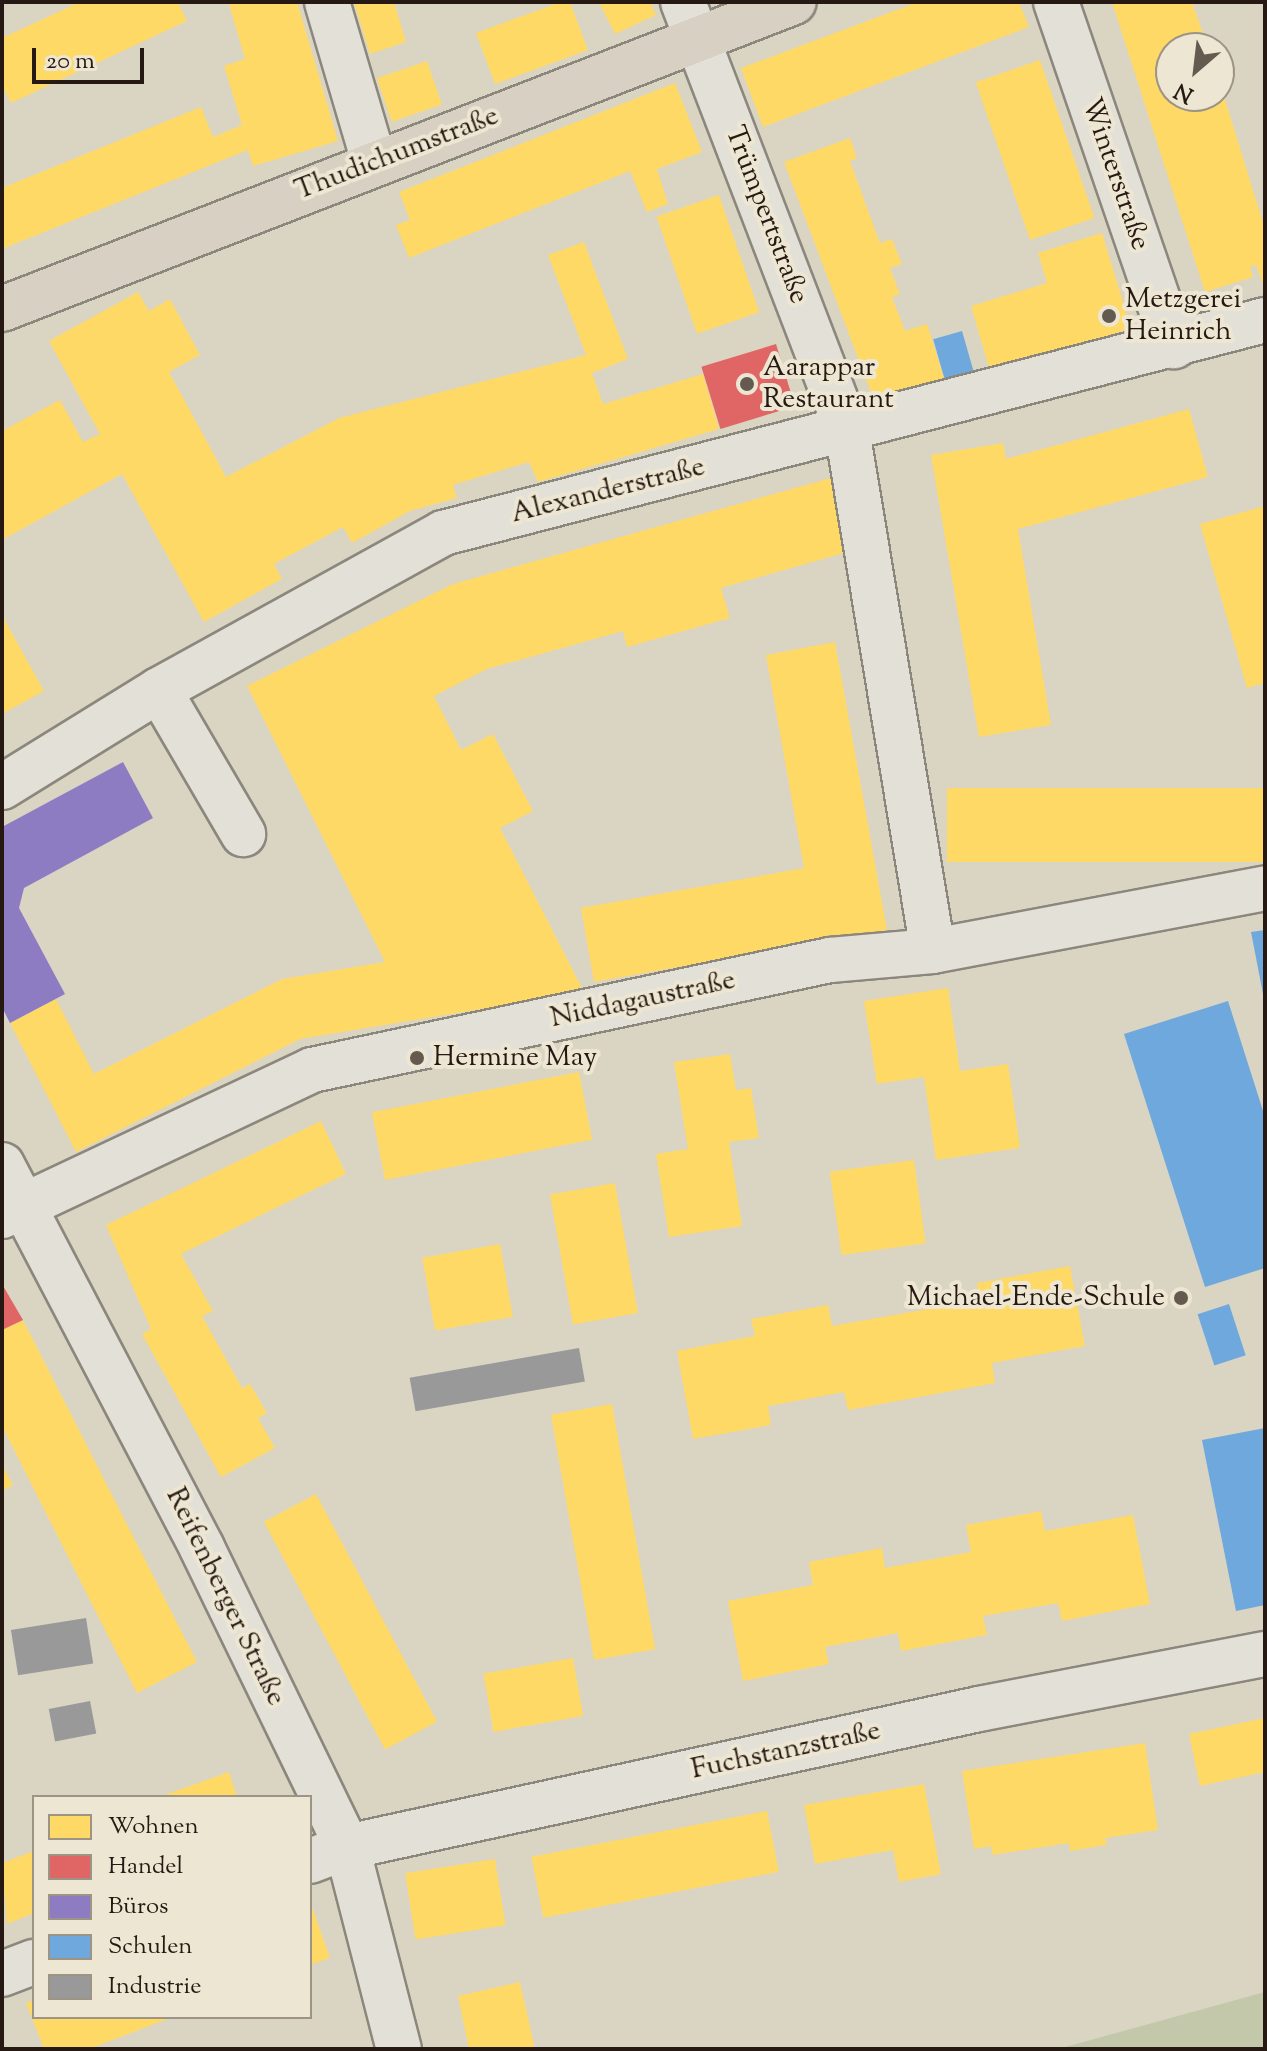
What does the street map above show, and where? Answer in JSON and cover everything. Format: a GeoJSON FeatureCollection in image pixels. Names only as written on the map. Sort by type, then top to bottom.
{"type":"FeatureCollection","features":[{"type":"Feature","properties":{"kind":"main road","name":"Thudichumstraße"},"geometry":{"type":"LineString","coordinates":[[2,309],[374,162],[691,21],[794,2]]}},
{"type":"Feature","properties":{"kind":"street"},"geometry":{"type":"LineString","coordinates":[[327,2],[374,162]]}},
{"type":"Feature","properties":{"kind":"street","name":"Winterstraße"},"geometry":{"type":"LineString","coordinates":[[1056,2],[1174,346]]}},
{"type":"Feature","properties":{"kind":"street","name":"Trümpertstraße"},"geometry":{"type":"LineString","coordinates":[[691,21],[847,430],[933,951]]}},
{"type":"Feature","properties":{"kind":"street","name":"Alexanderstraße"},"geometry":{"type":"LineString","coordinates":[[2,787],[159,690],[443,533],[1265,320]]}},
{"type":"Feature","properties":{"kind":"street"},"geometry":{"type":"LineString","coordinates":[[159,690],[243,834]]}},
{"type":"Feature","properties":{"kind":"street","name":"Niddagaustraße"},"geometry":{"type":"LineString","coordinates":[[14,1210],[312,1070],[830,960],[933,951],[1265,888]]}},
{"type":"Feature","properties":{"kind":"street","name":"Reifenberger Straße"},"geometry":{"type":"LineString","coordinates":[[2,1165],[14,1210],[202,1548],[305,1795]]}},
{"type":"Feature","properties":{"kind":"street","name":"Fuchstanzstraße"},"geometry":{"type":"LineString","coordinates":[[329,1854],[979,1709],[1265,1654]]}},
{"type":"Feature","properties":{"kind":"street","name":"Reifenberger Straße"},"geometry":{"type":"LineString","coordinates":[[312,1813],[399,2049]]}},
{"type":"Feature","properties":{"kind":"street"},"geometry":{"type":"LineString","coordinates":[[2,1974],[32,1963]]}},
{"type":"Feature","properties":{"kind":"green space"},"geometry":{"type":"Polygon","coordinates":[[[1265,1992],[1265,2049],[1058,2049],[1265,1992]]]}},
{"type":"Feature","properties":{"kind":"building: Wohnen"},"geometry":{"type":"Polygon","coordinates":[[[80,2],[178,2],[187,21],[11,103],[2,85],[2,38],[80,2]]]}},
{"type":"Feature","properties":{"kind":"building: Wohnen"},"geometry":{"type":"Polygon","coordinates":[[[297,2],[338,141],[253,166],[248,150],[2,249],[2,188],[201,107],[213,137],[242,125],[224,66],[245,59],[229,4],[297,2]]]}},
{"type":"Feature","properties":{"kind":"building: Wohnen"},"geometry":{"type":"Polygon","coordinates":[[[354,2],[394,2],[406,42],[370,54],[354,2]]]}},
{"type":"Feature","properties":{"kind":"building: Wohnen"},"geometry":{"type":"Polygon","coordinates":[[[561,2],[570,2],[588,50],[495,84],[476,33],[561,2]]]}},
{"type":"Feature","properties":{"kind":"building: Wohnen"},"geometry":{"type":"Polygon","coordinates":[[[599,2],[650,2],[656,15],[615,34],[599,2]]]}},
{"type":"Feature","properties":{"kind":"building: Wohnen"},"geometry":{"type":"Polygon","coordinates":[[[918,2],[1019,2],[1029,27],[763,127],[741,68],[918,2]]]}},
{"type":"Feature","properties":{"kind":"building: Wohnen"},"geometry":{"type":"Polygon","coordinates":[[[1112,2],[1192,2],[1202,32],[1155,32],[1155,112],[1229,112],[1265,229],[1265,290],[1256,265],[1250,267],[1253,277],[1205,292],[1112,2]]]}},
{"type":"Feature","properties":{"kind":"building: Wohnen"},"geometry":{"type":"Polygon","coordinates":[[[1040,60],[1094,218],[1030,240],[976,82],[1040,60]]]}},
{"type":"Feature","properties":{"kind":"building: Wohnen"},"geometry":{"type":"Polygon","coordinates":[[[427,61],[442,104],[392,122],[377,78],[427,61]]]}},
{"type":"Feature","properties":{"kind":"building: Wohnen"},"geometry":{"type":"Polygon","coordinates":[[[675,83],[702,152],[657,169],[668,204],[647,212],[630,171],[409,258],[396,225],[410,220],[399,192],[675,83]]]}},
{"type":"Feature","properties":{"kind":"building: Wohnen"},"geometry":{"type":"Polygon","coordinates":[[[850,138],[857,158],[850,161],[880,243],[892,239],[902,264],[890,268],[900,294],[892,297],[905,331],[927,324],[945,381],[875,403],[784,162],[850,138]]]}},
{"type":"Feature","properties":{"kind":"building: Wohnen"},"geometry":{"type":"Polygon","coordinates":[[[719,195],[759,312],[697,334],[657,216],[719,195]]]}},
{"type":"Feature","properties":{"kind":"building: Wohnen"},"geometry":{"type":"Polygon","coordinates":[[[1102,233],[1128,318],[1123,331],[990,371],[971,306],[1047,283],[1038,253],[1102,233]]]}},
{"type":"Feature","properties":{"kind":"building: Wohnen"},"geometry":{"type":"Polygon","coordinates":[[[584,242],[628,359],[592,373],[603,404],[703,374],[719,429],[538,482],[529,462],[453,485],[457,498],[410,511],[352,543],[343,527],[274,564],[282,579],[204,622],[122,474],[2,540],[2,431],[60,400],[83,442],[100,434],[49,341],[138,292],[149,311],[170,299],[200,355],[169,372],[226,477],[339,418],[586,355],[548,255],[584,242]]]}},
{"type":"Feature","properties":{"kind":"building: Wohnen"},"geometry":{"type":"Polygon","coordinates":[[[1189,409],[1208,477],[1018,529],[1051,725],[979,737],[931,455],[1003,443],[1006,459],[1189,409]]]}},
{"type":"Feature","properties":{"kind":"building: Wohnen"},"geometry":{"type":"Polygon","coordinates":[[[831,478],[851,551],[721,588],[730,618],[627,647],[623,631],[487,669],[434,696],[461,750],[493,734],[533,811],[500,828],[584,992],[300,1039],[76,1152],[10,1023],[56,999],[94,1074],[282,979],[385,962],[247,686],[453,584],[831,478]]]}},
{"type":"Feature","properties":{"kind":"building: Wohnen"},"geometry":{"type":"Polygon","coordinates":[[[1265,506],[1265,683],[1247,688],[1200,524],[1265,506]]]}},
{"type":"Feature","properties":{"kind":"building: Wohnen"},"geometry":{"type":"Polygon","coordinates":[[[2,615],[44,691],[2,714],[2,615]]]}},
{"type":"Feature","properties":{"kind":"building: Wohnen"},"geometry":{"type":"Polygon","coordinates":[[[835,642],[887,930],[594,982],[581,908],[804,868],[766,655],[835,642]]]}},
{"type":"Feature","properties":{"kind":"building: Wohnen"},"geometry":{"type":"Polygon","coordinates":[[[947,788],[1265,788],[1265,862],[947,862],[947,788]]]}},
{"type":"Feature","properties":{"kind":"building: Wohnen"},"geometry":{"type":"Polygon","coordinates":[[[948,988],[960,1071],[1008,1064],[1020,1148],[936,1160],[924,1077],[877,1084],[864,1001],[948,988]]]}},
{"type":"Feature","properties":{"kind":"building: Wohnen"},"geometry":{"type":"Polygon","coordinates":[[[730,1054],[736,1090],[751,1088],[759,1138],[729,1142],[742,1226],[669,1237],[656,1154],[688,1149],[674,1062],[730,1054]]]}},
{"type":"Feature","properties":{"kind":"building: Wohnen"},"geometry":{"type":"Polygon","coordinates":[[[579,1072],[592,1140],[385,1180],[372,1112],[579,1072]]]}},
{"type":"Feature","properties":{"kind":"building: Wohnen"},"geometry":{"type":"Polygon","coordinates":[[[321,1121],[346,1174],[181,1254],[213,1311],[202,1316],[242,1388],[250,1384],[267,1413],[258,1418],[275,1448],[221,1477],[142,1334],[151,1329],[106,1225],[321,1121]]]}},
{"type":"Feature","properties":{"kind":"building: Wohnen"},"geometry":{"type":"Polygon","coordinates":[[[914,1160],[926,1243],[842,1255],[830,1172],[914,1160]]]}},
{"type":"Feature","properties":{"kind":"building: Wohnen"},"geometry":{"type":"Polygon","coordinates":[[[615,1183],[638,1313],[573,1324],[550,1194],[615,1183]]]}},
{"type":"Feature","properties":{"kind":"building: Wohnen"},"geometry":{"type":"Polygon","coordinates":[[[500,1244],[513,1317],[435,1331],[422,1258],[500,1244]]]}},
{"type":"Feature","properties":{"kind":"building: Wohnen"},"geometry":{"type":"Polygon","coordinates":[[[1070,1266],[1085,1346],[992,1363],[995,1383],[848,1410],[844,1392],[768,1406],[771,1425],[693,1439],[677,1351],[755,1336],[751,1319],[828,1305],[832,1326],[979,1300],[977,1283],[1070,1266]]]}},
{"type":"Feature","properties":{"kind":"building: Wohnen"},"geometry":{"type":"Polygon","coordinates":[[[23,1320],[197,1662],[137,1693],[2,1426],[2,1330],[23,1320]]]}},
{"type":"Feature","properties":{"kind":"building: Wohnen"},"geometry":{"type":"Polygon","coordinates":[[[612,1404],[655,1649],[594,1660],[551,1415],[612,1404]]]}},
{"type":"Feature","properties":{"kind":"building: Wohnen"},"geometry":{"type":"Polygon","coordinates":[[[2,1465],[13,1485],[2,1491],[2,1465]]]}},
{"type":"Feature","properties":{"kind":"building: Wohnen"},"geometry":{"type":"Polygon","coordinates":[[[316,1494],[437,1722],[385,1749],[264,1522],[316,1494]]]}},
{"type":"Feature","properties":{"kind":"building: Wohnen"},"geometry":{"type":"Polygon","coordinates":[[[1041,1511],[1045,1531],[1133,1515],[1150,1604],[1062,1621],[1058,1603],[983,1616],[987,1635],[901,1651],[898,1633],[825,1647],[829,1664],[743,1681],[728,1601],[813,1585],[809,1562],[882,1548],[885,1568],[971,1552],[966,1525],[1041,1511]]]}},
{"type":"Feature","properties":{"kind":"building: Wohnen"},"geometry":{"type":"Polygon","coordinates":[[[573,1658],[583,1716],[494,1732],[483,1674],[573,1658]]]}},
{"type":"Feature","properties":{"kind":"building: Wohnen"},"geometry":{"type":"Polygon","coordinates":[[[1265,1718],[1265,1772],[1200,1786],[1189,1734],[1265,1718]]]}},
{"type":"Feature","properties":{"kind":"building: Wohnen"},"geometry":{"type":"Polygon","coordinates":[[[1145,1743],[1158,1830],[1105,1838],[1107,1845],[1070,1851],[1069,1843],[992,1855],[991,1846],[974,1849],[962,1771],[1145,1743]]]}},
{"type":"Feature","properties":{"kind":"building: Wohnen"},"geometry":{"type":"Polygon","coordinates":[[[229,1772],[236,1795],[165,1795],[229,1772]]]}},
{"type":"Feature","properties":{"kind":"building: Wohnen"},"geometry":{"type":"Polygon","coordinates":[[[924,1784],[941,1874],[899,1882],[893,1850],[815,1864],[804,1805],[924,1784]]]}},
{"type":"Feature","properties":{"kind":"building: Wohnen"},"geometry":{"type":"Polygon","coordinates":[[[767,1811],[779,1872],[543,1918],[531,1857],[767,1811]]]}},
{"type":"Feature","properties":{"kind":"building: Wohnen"},"geometry":{"type":"Polygon","coordinates":[[[32,1852],[32,1914],[7,1924],[2,1863],[32,1852]]]}},
{"type":"Feature","properties":{"kind":"building: Wohnen"},"geometry":{"type":"Polygon","coordinates":[[[495,1859],[505,1925],[416,1939],[405,1873],[495,1859]]]}},
{"type":"Feature","properties":{"kind":"building: Wohnen"},"geometry":{"type":"Polygon","coordinates":[[[312,1907],[330,1958],[312,1964],[312,1907]]]}},
{"type":"Feature","properties":{"kind":"building: Wohnen"},"geometry":{"type":"Polygon","coordinates":[[[520,1982],[535,2049],[469,2049],[458,1996],[520,1982]]]}},
{"type":"Feature","properties":{"kind":"building: Wohnen"},"geometry":{"type":"Polygon","coordinates":[[[32,2001],[32,2018],[26,2003],[32,2001]]]}},
{"type":"Feature","properties":{"kind":"building: Wohnen"},"geometry":{"type":"Polygon","coordinates":[[[32,2019],[168,2019],[89,2049],[44,2049],[32,2019]]]}},
{"type":"Feature","properties":{"kind":"building: Handel"},"geometry":{"type":"Polygon","coordinates":[[[776,344],[795,406],[720,429],[701,367],[776,344]]]}},
{"type":"Feature","properties":{"kind":"building: Handel"},"geometry":{"type":"Polygon","coordinates":[[[2,1284],[23,1320],[2,1330],[2,1284]]]}},
{"type":"Feature","properties":{"kind":"building: Büros"},"geometry":{"type":"Polygon","coordinates":[[[123,762],[153,818],[24,888],[19,908],[65,994],[10,1023],[2,1007],[2,827],[123,762]]]}},
{"type":"Feature","properties":{"kind":"building: Schulen"},"geometry":{"type":"Polygon","coordinates":[[[962,331],[974,373],[945,382],[933,339],[962,331]]]}},
{"type":"Feature","properties":{"kind":"building: Schulen"},"geometry":{"type":"Polygon","coordinates":[[[1265,930],[1265,999],[1264,999],[1251,932],[1265,930]]]}},
{"type":"Feature","properties":{"kind":"building: Schulen"},"geometry":{"type":"Polygon","coordinates":[[[1228,1001],[1265,1117],[1265,1268],[1205,1287],[1124,1034],[1228,1001]]]}},
{"type":"Feature","properties":{"kind":"building: Schulen"},"geometry":{"type":"Polygon","coordinates":[[[1229,1304],[1246,1355],[1214,1366],[1198,1314],[1229,1304]]]}},
{"type":"Feature","properties":{"kind":"building: Schulen"},"geometry":{"type":"Polygon","coordinates":[[[1265,1428],[1265,1605],[1236,1611],[1202,1440],[1265,1428]]]}},
{"type":"Feature","properties":{"kind":"building: Industrie"},"geometry":{"type":"Polygon","coordinates":[[[579,1348],[585,1381],[416,1411],[410,1378],[579,1348]]]}},
{"type":"Feature","properties":{"kind":"building: Industrie"},"geometry":{"type":"Polygon","coordinates":[[[86,1618],[93,1663],[18,1675],[11,1630],[86,1618]]]}},
{"type":"Feature","properties":{"kind":"building: Industrie"},"geometry":{"type":"Polygon","coordinates":[[[90,1701],[96,1733],[55,1741],[49,1709],[90,1701]]]}},
{"type":"Feature","properties":{"kind":"place","name":"Metzgerei Heinrich"},"geometry":{"type":"Point","coordinates":[1109,316]}},
{"type":"Feature","properties":{"kind":"place","name":"Aarappar Restaurant"},"geometry":{"type":"Point","coordinates":[747,384]}},
{"type":"Feature","properties":{"kind":"place","name":"Hermine May"},"geometry":{"type":"Point","coordinates":[417,1058]}},
{"type":"Feature","properties":{"kind":"place","name":"Michael-Ende-Schule"},"geometry":{"type":"Point","coordinates":[1181,1298]}}]}
